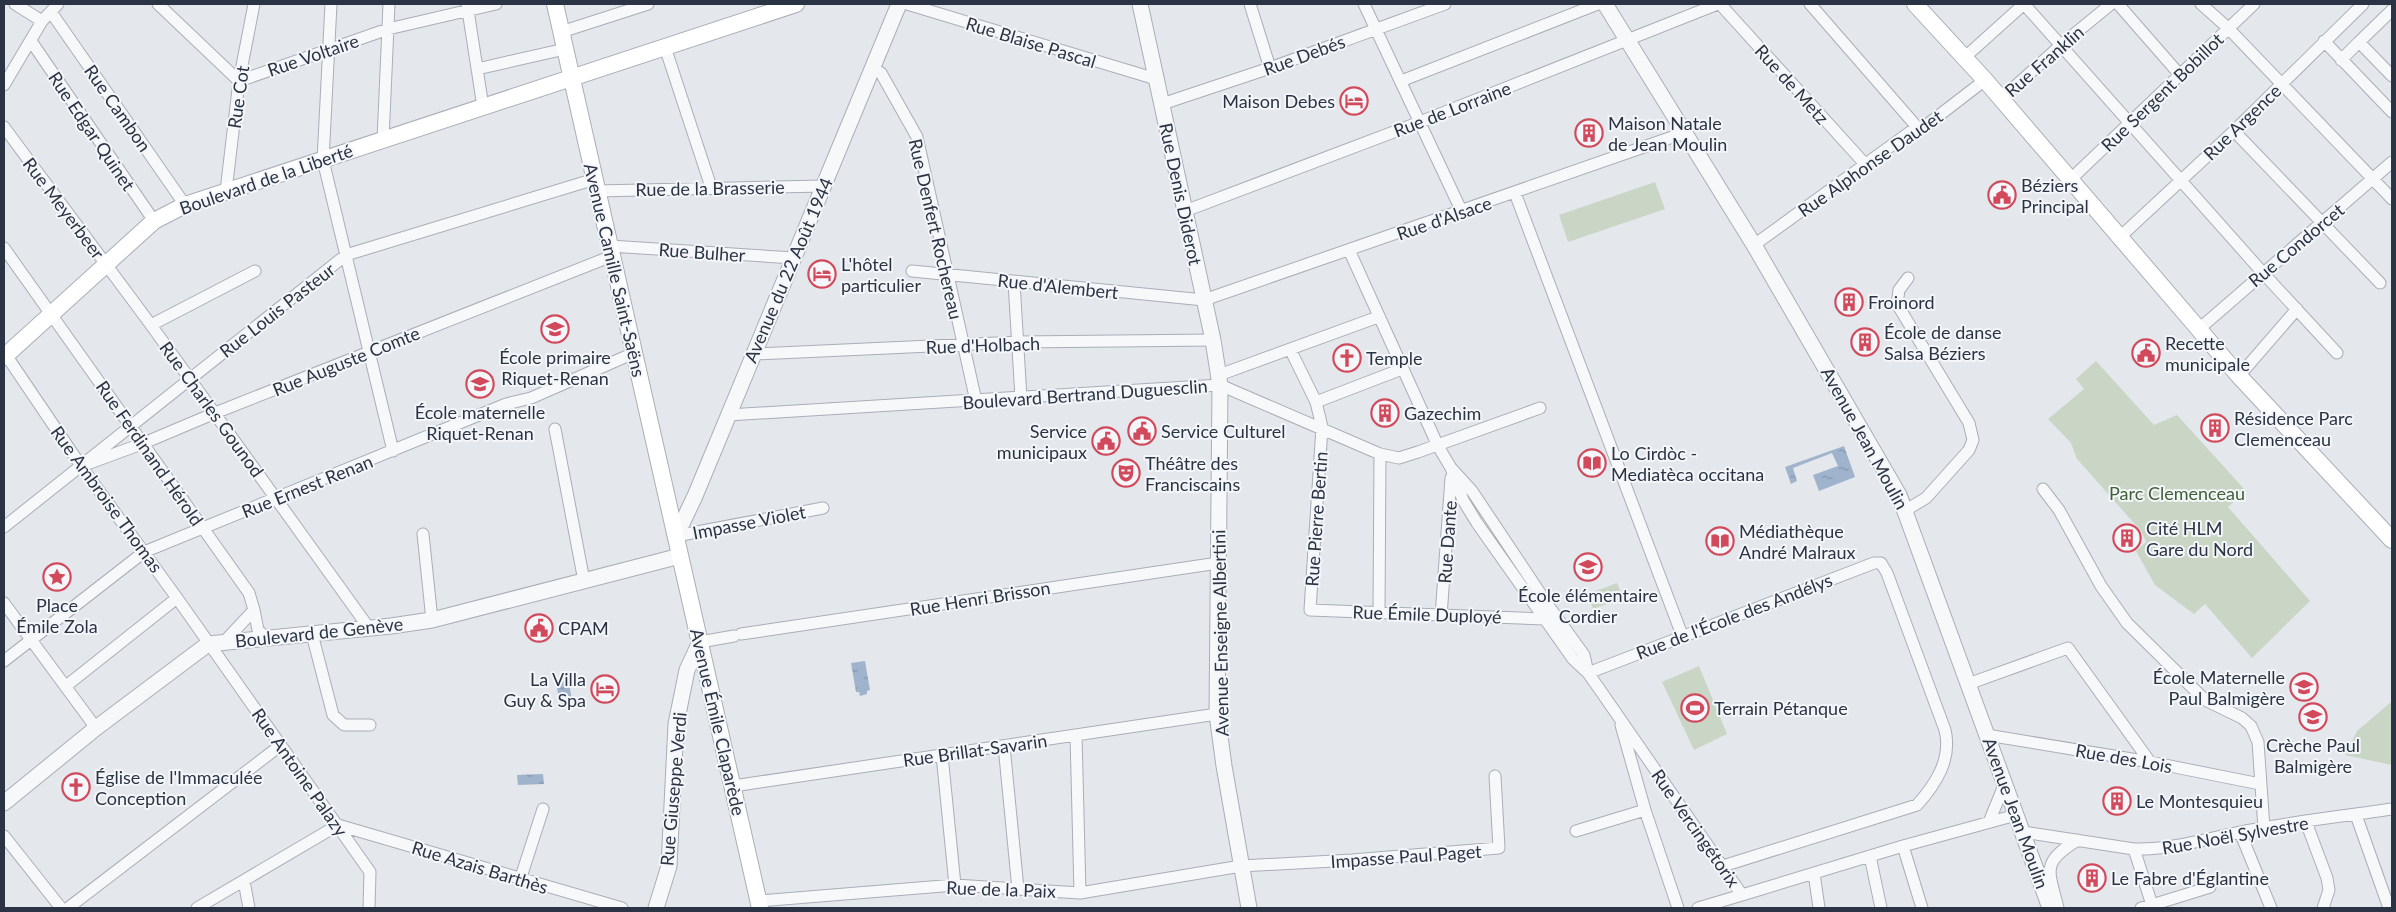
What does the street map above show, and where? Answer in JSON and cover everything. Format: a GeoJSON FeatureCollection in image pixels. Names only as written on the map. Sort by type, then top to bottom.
{"type":"FeatureCollection","features":[{"type":"Feature","properties":{"kind":"main road","name":"Avenue Camille Saint-Saëns"},"geometry":{"type":"LineString","coordinates":[[555,4],[676,536]]}},
{"type":"Feature","properties":{"kind":"main road","name":"Boulevard de la Liberté"},"geometry":{"type":"LineString","coordinates":[[4,355],[154,221],[185,205],[796,4]]}},
{"type":"Feature","properties":{"kind":"main road"},"geometry":{"type":"LineString","coordinates":[[1915,4],[1985,80],[2239,376],[2392,540]]}},
{"type":"Feature","properties":{"kind":"main road"},"geometry":{"type":"LineString","coordinates":[[2358,505],[2392,526]]}},
{"type":"Feature","properties":{"kind":"main road","name":"Avenue Émile Claparède"},"geometry":{"type":"LineString","coordinates":[[676,536],[760,904]]}},
{"type":"Feature","properties":{"kind":"street"},"geometry":{"type":"LineString","coordinates":[[15,4],[42,21]]}},
{"type":"Feature","properties":{"kind":"street"},"geometry":{"type":"LineString","coordinates":[[158,4],[239,81]]}},
{"type":"Feature","properties":{"kind":"street","name":"Rue Cot"},"geometry":{"type":"LineString","coordinates":[[226,192],[239,81],[254,4]]}},
{"type":"Feature","properties":{"kind":"street"},"geometry":{"type":"LineString","coordinates":[[331,4],[323,160],[393,452]]}},
{"type":"Feature","properties":{"kind":"street"},"geometry":{"type":"LineString","coordinates":[[383,140],[389,4]]}},
{"type":"Feature","properties":{"kind":"street","name":"Rue Voltaire"},"geometry":{"type":"LineString","coordinates":[[239,81],[388,29],[467,7],[496,4]]}},
{"type":"Feature","properties":{"kind":"street"},"geometry":{"type":"LineString","coordinates":[[561,32],[648,4]]}},
{"type":"Feature","properties":{"kind":"street","name":"Avenue du 22 Août 1944"},"geometry":{"type":"LineString","coordinates":[[676,536],[754,354],[899,4]]}},
{"type":"Feature","properties":{"kind":"street","name":"Rue Blaise Pascal"},"geometry":{"type":"LineString","coordinates":[[907,4],[1156,80]]}},
{"type":"Feature","properties":{"kind":"street","name":"Rue Denis Diderot"},"geometry":{"type":"LineString","coordinates":[[1140,4],[1213,340],[1219,380]]}},
{"type":"Feature","properties":{"kind":"street"},"geometry":{"type":"LineString","coordinates":[[1250,4],[1270,68]]}},
{"type":"Feature","properties":{"kind":"street"},"geometry":{"type":"LineString","coordinates":[[1364,4],[1462,212]]}},
{"type":"Feature","properties":{"kind":"street","name":"Rue Debés"},"geometry":{"type":"LineString","coordinates":[[1162,104],[1270,68],[1445,4]]}},
{"type":"Feature","properties":{"kind":"street"},"geometry":{"type":"LineString","coordinates":[[1401,81],[1598,4]]}},
{"type":"Feature","properties":{"kind":"street","name":"Avenue Jean Moulin"},"geometry":{"type":"LineString","coordinates":[[1605,4],[1754,245],[1906,510],[2050,908]]}},
{"type":"Feature","properties":{"kind":"street","name":"Rue de Lorraine"},"geometry":{"type":"LineString","coordinates":[[1185,211],[1420,122],[1719,4]]}},
{"type":"Feature","properties":{"kind":"street","name":"Rue de Metz"},"geometry":{"type":"LineString","coordinates":[[1719,4],[1865,164]]}},
{"type":"Feature","properties":{"kind":"street"},"geometry":{"type":"LineString","coordinates":[[1810,4],[1917,127]]}},
{"type":"Feature","properties":{"kind":"street"},"geometry":{"type":"LineString","coordinates":[[1964,58],[2024,4],[2131,122],[2263,273],[2337,353]]}},
{"type":"Feature","properties":{"kind":"street","name":"Rue Franklin"},"geometry":{"type":"LineString","coordinates":[[2001,99],[2061,45],[2111,4]]}},
{"type":"Feature","properties":{"kind":"street"},"geometry":{"type":"LineString","coordinates":[[2118,4],[2180,75]]}},
{"type":"Feature","properties":{"kind":"street"},"geometry":{"type":"LineString","coordinates":[[2201,4],[2228,28],[2374,178],[2392,199]]}},
{"type":"Feature","properties":{"kind":"street","name":"Rue Sergent Bobillot"},"geometry":{"type":"LineString","coordinates":[[2070,180],[2254,4]]}},
{"type":"Feature","properties":{"kind":"street","name":"Rue Argence"},"geometry":{"type":"LineString","coordinates":[[2119,238],[2234,131],[2363,4]]}},
{"type":"Feature","properties":{"kind":"street"},"geometry":{"type":"LineString","coordinates":[[467,7],[484,107]]}},
{"type":"Feature","properties":{"kind":"street"},"geometry":{"type":"LineString","coordinates":[[4,85],[42,21],[54,8]]}},
{"type":"Feature","properties":{"kind":"street","name":"Rue Cambon"},"geometry":{"type":"LineString","coordinates":[[54,8],[185,205]]}},
{"type":"Feature","properties":{"kind":"street"},"geometry":{"type":"LineString","coordinates":[[2342,60],[2392,10]]}},
{"type":"Feature","properties":{"kind":"street","name":"Rue Edgar Quinet"},"geometry":{"type":"LineString","coordinates":[[31,41],[154,221]]}},
{"type":"Feature","properties":{"kind":"street"},"geometry":{"type":"LineString","coordinates":[[2324,42],[2392,112]]}},
{"type":"Feature","properties":{"kind":"street"},"geometry":{"type":"LineString","coordinates":[[2359,42],[2392,76]]}},
{"type":"Feature","properties":{"kind":"street"},"geometry":{"type":"LineString","coordinates":[[665,47],[711,188]]}},
{"type":"Feature","properties":{"kind":"street"},"geometry":{"type":"LineString","coordinates":[[477,69],[565,49]]}},
{"type":"Feature","properties":{"kind":"street","name":"Rue Denfert Rochereau"},"geometry":{"type":"LineString","coordinates":[[872,68],[881,73],[917,137],[976,401]]}},
{"type":"Feature","properties":{"kind":"street","name":"Rue Alphonse Daudet"},"geometry":{"type":"LineString","coordinates":[[1754,245],[1831,190],[1841,180],[1917,127],[1924,127],[1985,80]]}},
{"type":"Feature","properties":{"kind":"street","name":"Rue Meyerbeer"},"geometry":{"type":"LineString","coordinates":[[4,128],[106,264]]}},
{"type":"Feature","properties":{"kind":"street"},"geometry":{"type":"LineString","coordinates":[[2234,131],[2380,283]]}},
{"type":"Feature","properties":{"kind":"street","name":"Rue d'Alsace"},"geometry":{"type":"LineString","coordinates":[[1204,300],[1462,212],[1684,133]]}},
{"type":"Feature","properties":{"kind":"street","name":"Rue Condorcet"},"geometry":{"type":"LineString","coordinates":[[2200,329],[2392,162]]}},
{"type":"Feature","properties":{"kind":"street","name":"Rue de la Brasserie"},"geometry":{"type":"LineString","coordinates":[[596,185],[711,188],[824,186]]}},
{"type":"Feature","properties":{"kind":"street","name":"Rue Louis Pasteur"},"geometry":{"type":"LineString","coordinates":[[4,527],[346,255],[596,185]]}},
{"type":"Feature","properties":{"kind":"street"},"geometry":{"type":"LineString","coordinates":[[1515,193],[1682,636]]}},
{"type":"Feature","properties":{"kind":"street","name":"Rue Ferdinand Hérold"},"geometry":{"type":"LineString","coordinates":[[4,248],[144,443],[249,594],[258,630],[267,638]]}},
{"type":"Feature","properties":{"kind":"street","name":"Rue Vercingétorix"},"geometry":{"type":"LineString","coordinates":[[1349,250],[1438,446],[1451,468],[1468,509],[1573,659],[1588,673],[1742,895],[1902,846],[2016,815]]}},
{"type":"Feature","properties":{"kind":"street","name":"Rue Bulher"},"geometry":{"type":"LineString","coordinates":[[611,251],[794,258]]}},
{"type":"Feature","properties":{"kind":"street","name":"Rue Auguste Comte"},"geometry":{"type":"LineString","coordinates":[[81,466],[144,443],[369,352],[611,251]]}},
{"type":"Feature","properties":{"kind":"street","name":"Rue Charles Gounod"},"geometry":{"type":"LineString","coordinates":[[106,264],[369,628]]}},
{"type":"Feature","properties":{"kind":"street"},"geometry":{"type":"LineString","coordinates":[[151,325],[255,271]]}},
{"type":"Feature","properties":{"kind":"street","name":"Rue d'Alembert"},"geometry":{"type":"LineString","coordinates":[[912,271],[1204,300]]}},
{"type":"Feature","properties":{"kind":"street"},"geometry":{"type":"LineString","coordinates":[[1906,510],[1926,498],[1969,450],[1973,440],[1969,422],[1897,304],[1900,290],[1908,278]]}},
{"type":"Feature","properties":{"kind":"street"},"geometry":{"type":"LineString","coordinates":[[1014,282],[1021,398]]}},
{"type":"Feature","properties":{"kind":"street"},"geometry":{"type":"LineString","coordinates":[[2239,376],[2297,309]]}},
{"type":"Feature","properties":{"kind":"street"},"geometry":{"type":"LineString","coordinates":[[1219,380],[1290,349],[1378,317]]}},
{"type":"Feature","properties":{"kind":"street","name":"Rue d'Holbach"},"geometry":{"type":"LineString","coordinates":[[754,354],[1018,342],[1213,340]]}},
{"type":"Feature","properties":{"kind":"street","name":"Rue Pierre Bertin"},"geometry":{"type":"LineString","coordinates":[[1290,349],[1316,402],[1322,427],[1310,610]]}},
{"type":"Feature","properties":{"kind":"street","name":"Rue Ernest Renan"},"geometry":{"type":"LineString","coordinates":[[4,661],[144,552],[202,527],[393,452],[506,404],[531,398],[634,354]]}},
{"type":"Feature","properties":{"kind":"street","name":"Rue Ambroise Thomas"},"geometry":{"type":"LineString","coordinates":[[4,355],[208,644]]}},
{"type":"Feature","properties":{"kind":"street"},"geometry":{"type":"LineString","coordinates":[[1316,402],[1402,369]]}},
{"type":"Feature","properties":{"kind":"street","name":"Boulevard Bertrand Duguesclin"},"geometry":{"type":"LineString","coordinates":[[728,415],[1021,398],[1219,380],[1380,454],[1399,458],[1438,446],[1540,408]]}},
{"type":"Feature","properties":{"kind":"street","name":"Avenue Enseigne Albertini"},"geometry":{"type":"LineString","coordinates":[[1219,380],[1217,714],[1240,866],[1249,908]]}},
{"type":"Feature","properties":{"kind":"street"},"geometry":{"type":"LineString","coordinates":[[555,429],[584,581]]}},
{"type":"Feature","properties":{"kind":"street"},"geometry":{"type":"LineString","coordinates":[[1379,612],[1380,454]]}},
{"type":"Feature","properties":{"kind":"street","name":"Rue Vercingétorix"},"geometry":{"type":"LineString","coordinates":[[1451,468],[1472,491],[1550,608],[1584,655],[1588,673]]}},
{"type":"Feature","properties":{"kind":"street","name":"Rue Dante"},"geometry":{"type":"LineString","coordinates":[[1441,616],[1451,495],[1451,468]]}},
{"type":"Feature","properties":{"kind":"street"},"geometry":{"type":"LineString","coordinates":[[2043,489],[2059,510],[2101,586],[2127,623],[2205,700],[2242,718],[2251,726],[2258,742],[2264,828]]}},
{"type":"Feature","properties":{"kind":"street","name":"Impasse Violet"},"geometry":{"type":"LineString","coordinates":[[676,536],[823,508]]}},
{"type":"Feature","properties":{"kind":"street"},"geometry":{"type":"LineString","coordinates":[[423,534],[432,620]]}},
{"type":"Feature","properties":{"kind":"street","name":"Boulevard de Genève"},"geometry":{"type":"LineString","coordinates":[[4,803],[96,728],[208,644],[432,620],[680,556]]}},
{"type":"Feature","properties":{"kind":"street","name":"Rue Henri Brisson"},"geometry":{"type":"LineString","coordinates":[[700,642],[1218,563]]}},
{"type":"Feature","properties":{"kind":"street","name":"Rue de l'École des Andélys"},"geometry":{"type":"LineString","coordinates":[[1588,673],[1874,563],[1881,563],[1887,573],[1948,742],[1945,761],[1940,773],[1930,791],[1916,805],[1723,866]]}},
{"type":"Feature","properties":{"kind":"street"},"geometry":{"type":"LineString","coordinates":[[66,686],[177,598]]}},
{"type":"Feature","properties":{"kind":"street"},"geometry":{"type":"LineString","coordinates":[[4,603],[96,728]]}},
{"type":"Feature","properties":{"kind":"street"},"geometry":{"type":"LineString","coordinates":[[224,642],[254,610]]}},
{"type":"Feature","properties":{"kind":"street","name":"Rue Émile Duployé"},"geometry":{"type":"LineString","coordinates":[[1310,610],[1544,619]]}},
{"type":"Feature","properties":{"kind":"street"},"geometry":{"type":"LineString","coordinates":[[312,634],[333,715],[344,725],[370,725]]}},
{"type":"Feature","properties":{"kind":"street","name":"Rue Giuseppe Verdi"},"geometry":{"type":"LineString","coordinates":[[656,908],[668,866],[676,724],[687,670],[700,642]]}},
{"type":"Feature","properties":{"kind":"street","name":"Rue Antoine Palazy"},"geometry":{"type":"LineString","coordinates":[[208,644],[338,824],[370,872],[369,908]]}},
{"type":"Feature","properties":{"kind":"street"},"geometry":{"type":"LineString","coordinates":[[1968,684],[2068,648],[2150,762]]}},
{"type":"Feature","properties":{"kind":"street","name":"Rue Brillat-Savarin"},"geometry":{"type":"LineString","coordinates":[[733,786],[1217,714]]}},
{"type":"Feature","properties":{"kind":"street"},"geometry":{"type":"LineString","coordinates":[[1618,716],[1645,810],[1678,908]]}},
{"type":"Feature","properties":{"kind":"street"},"geometry":{"type":"LineString","coordinates":[[1076,735],[1080,893]]}},
{"type":"Feature","properties":{"kind":"street","name":"Rue des Lois"},"geometry":{"type":"LineString","coordinates":[[1987,735],[2150,762],[2260,784]]}},
{"type":"Feature","properties":{"kind":"street"},"geometry":{"type":"LineString","coordinates":[[68,908],[281,745]]}},
{"type":"Feature","properties":{"kind":"street"},"geometry":{"type":"LineString","coordinates":[[1004,746],[1018,889]]}},
{"type":"Feature","properties":{"kind":"street"},"geometry":{"type":"LineString","coordinates":[[942,755],[955,885]]}},
{"type":"Feature","properties":{"kind":"street","name":"Impasse Paul Paget"},"geometry":{"type":"LineString","coordinates":[[1240,866],[1352,860],[1499,848],[1494,776]]}},
{"type":"Feature","properties":{"kind":"street"},"geometry":{"type":"LineString","coordinates":[[1989,822],[2005,783]]}},
{"type":"Feature","properties":{"kind":"street","name":"Rue Noël Sylvestre"},"geometry":{"type":"LineString","coordinates":[[2023,832],[2134,849],[2170,848],[2240,832],[2392,808]]}},
{"type":"Feature","properties":{"kind":"street"},"geometry":{"type":"LineString","coordinates":[[520,880],[543,809]]}},
{"type":"Feature","properties":{"kind":"street"},"geometry":{"type":"LineString","coordinates":[[1576,831],[1645,810]]}},
{"type":"Feature","properties":{"kind":"street"},"geometry":{"type":"LineString","coordinates":[[2356,815],[2389,908]]}},
{"type":"Feature","properties":{"kind":"street"},"geometry":{"type":"LineString","coordinates":[[2306,822],[2327,878],[2329,890],[2322,908]]}},
{"type":"Feature","properties":{"kind":"street"},"geometry":{"type":"LineString","coordinates":[[197,908],[338,824]]}},
{"type":"Feature","properties":{"kind":"street","name":"Rue Azais Barthès"},"geometry":{"type":"LineString","coordinates":[[338,824],[520,880],[622,908]]}},
{"type":"Feature","properties":{"kind":"street"},"geometry":{"type":"LineString","coordinates":[[2240,832],[2271,908]]}},
{"type":"Feature","properties":{"kind":"street"},"geometry":{"type":"LineString","coordinates":[[4,836],[61,908]]}},
{"type":"Feature","properties":{"kind":"street"},"geometry":{"type":"LineString","coordinates":[[2058,908],[2048,874],[2056,856],[2078,840]]}},
{"type":"Feature","properties":{"kind":"street"},"geometry":{"type":"LineString","coordinates":[[1902,846],[1922,908]]}},
{"type":"Feature","properties":{"kind":"street"},"geometry":{"type":"LineString","coordinates":[[2134,849],[2146,907],[2210,887]]}},
{"type":"Feature","properties":{"kind":"street"},"geometry":{"type":"LineString","coordinates":[[1870,856],[1881,908]]}},
{"type":"Feature","properties":{"kind":"street","name":"Rue de la Paix"},"geometry":{"type":"LineString","coordinates":[[760,904],[955,885],[1080,893],[1240,866]]}},
{"type":"Feature","properties":{"kind":"street"},"geometry":{"type":"LineString","coordinates":[[1814,873],[1819,908]]}},
{"type":"Feature","properties":{"kind":"street"},"geometry":{"type":"LineString","coordinates":[[244,881],[249,908]]}},
{"type":"Feature","properties":{"kind":"street"},"geometry":{"type":"LineString","coordinates":[[1698,908],[1742,895]]}},
{"type":"Feature","properties":{"kind":"green space"},"geometry":{"type":"Polygon","coordinates":[[[1655,182],[1665,209],[1568,242],[1559,215],[1655,182]]]}},
{"type":"Feature","properties":{"kind":"green space","name":"Parc Clemenceau"},"geometry":{"type":"Polygon","coordinates":[[[2096,361],[2154,425],[2177,415],[2246,491],[2228,507],[2310,601],[2252,658],[2205,604],[2194,614],[2155,585],[2136,551],[2146,542],[2141,531],[2077,459],[2071,443],[2048,419],[2084,389],[2076,379],[2096,361]]]}},
{"type":"Feature","properties":{"kind":"green space"},"geometry":{"type":"Polygon","coordinates":[[[1617,583],[1623,598],[1593,609],[1588,594],[1617,583]]]}},
{"type":"Feature","properties":{"kind":"green space","name":"Terrain Pétanque"},"geometry":{"type":"Polygon","coordinates":[[[1699,666],[1727,734],[1694,750],[1662,682],[1699,666]]]}},
{"type":"Feature","properties":{"kind":"green space"},"geometry":{"type":"Polygon","coordinates":[[[2392,701],[2392,765],[2345,755],[2357,731],[2392,701]]]}},
{"type":"Feature","properties":{"kind":"water"},"geometry":{"type":"Polygon","coordinates":[[[1844,446],[1855,477],[1819,491],[1813,475],[1838,466],[1832,453],[1793,468],[1797,481],[1791,484],[1785,467],[1844,446]]]}},
{"type":"Feature","properties":{"kind":"water"},"geometry":{"type":"Polygon","coordinates":[[[865,661],[870,690],[867,691],[867,694],[860,696],[859,692],[856,692],[851,663],[865,661]]]}},
{"type":"Feature","properties":{"kind":"water"},"geometry":{"type":"Polygon","coordinates":[[[569,680],[572,703],[569,708],[560,705],[556,682],[569,680]]]}},
{"type":"Feature","properties":{"kind":"water"},"geometry":{"type":"Polygon","coordinates":[[[543,774],[544,784],[518,785],[517,775],[543,774]]]}},
{"type":"Feature","properties":{"kind":"place","name":"Maison Debes"},"geometry":{"type":"Point","coordinates":[1354,101]}},
{"type":"Feature","properties":{"kind":"place","name":"Maison Natale de Jean Moulin"},"geometry":{"type":"Point","coordinates":[1589,133]}},
{"type":"Feature","properties":{"kind":"place","name":"Béziers Principal"},"geometry":{"type":"Point","coordinates":[2002,195]}},
{"type":"Feature","properties":{"kind":"place","name":"L'hôtel particulier"},"geometry":{"type":"Point","coordinates":[822,274]}},
{"type":"Feature","properties":{"kind":"place","name":"Froinord"},"geometry":{"type":"Point","coordinates":[1849,302]}},
{"type":"Feature","properties":{"kind":"place","name":"École primaire Riquet-Renan"},"geometry":{"type":"Point","coordinates":[555,329]}},
{"type":"Feature","properties":{"kind":"place","name":"École de danse Salsa Béziers"},"geometry":{"type":"Point","coordinates":[1865,342]}},
{"type":"Feature","properties":{"kind":"place","name":"Recette municipale"},"geometry":{"type":"Point","coordinates":[2146,353]}},
{"type":"Feature","properties":{"kind":"place","name":"Temple"},"geometry":{"type":"Point","coordinates":[1347,358]}},
{"type":"Feature","properties":{"kind":"place","name":"École maternelle Riquet-Renan"},"geometry":{"type":"Point","coordinates":[480,384]}},
{"type":"Feature","properties":{"kind":"place","name":"Gazechim"},"geometry":{"type":"Point","coordinates":[1385,413]}},
{"type":"Feature","properties":{"kind":"place","name":"Résidence Parc Clemenceau"},"geometry":{"type":"Point","coordinates":[2215,428]}},
{"type":"Feature","properties":{"kind":"place","name":"Service Culturel"},"geometry":{"type":"Point","coordinates":[1142,431]}},
{"type":"Feature","properties":{"kind":"place","name":"Service municipaux"},"geometry":{"type":"Point","coordinates":[1106,441]}},
{"type":"Feature","properties":{"kind":"place","name":"Lo Cirdòc - Mediatèca occitana"},"geometry":{"type":"Point","coordinates":[1592,463]}},
{"type":"Feature","properties":{"kind":"place","name":"Théâtre des Franciscains"},"geometry":{"type":"Point","coordinates":[1126,473]}},
{"type":"Feature","properties":{"kind":"place","name":"Cité HLM Gare du Nord"},"geometry":{"type":"Point","coordinates":[2127,538]}},
{"type":"Feature","properties":{"kind":"place","name":"Médiathèque André Malraux"},"geometry":{"type":"Point","coordinates":[1720,541]}},
{"type":"Feature","properties":{"kind":"place","name":"École élémentaire Cordier"},"geometry":{"type":"Point","coordinates":[1588,567]}},
{"type":"Feature","properties":{"kind":"place","name":"Place Émile Zola"},"geometry":{"type":"Point","coordinates":[57,577]}},
{"type":"Feature","properties":{"kind":"place","name":"CPAM"},"geometry":{"type":"Point","coordinates":[539,628]}},
{"type":"Feature","properties":{"kind":"place","name":"École Maternelle Paul Balmigère"},"geometry":{"type":"Point","coordinates":[2304,687]}},
{"type":"Feature","properties":{"kind":"place","name":"La Villa Guy & Spa"},"geometry":{"type":"Point","coordinates":[605,689]}},
{"type":"Feature","properties":{"kind":"place","name":"Terrain Pétanque"},"geometry":{"type":"Point","coordinates":[1695,708]}},
{"type":"Feature","properties":{"kind":"place","name":"Crèche Paul Balmigère"},"geometry":{"type":"Point","coordinates":[2313,717]}},
{"type":"Feature","properties":{"kind":"place","name":"Église de l'Immaculée Conception"},"geometry":{"type":"Point","coordinates":[76,787]}},
{"type":"Feature","properties":{"kind":"place","name":"Le Montesquieu"},"geometry":{"type":"Point","coordinates":[2117,801]}},
{"type":"Feature","properties":{"kind":"place","name":"Le Fabre d'Églantine"},"geometry":{"type":"Point","coordinates":[2092,878]}}]}
